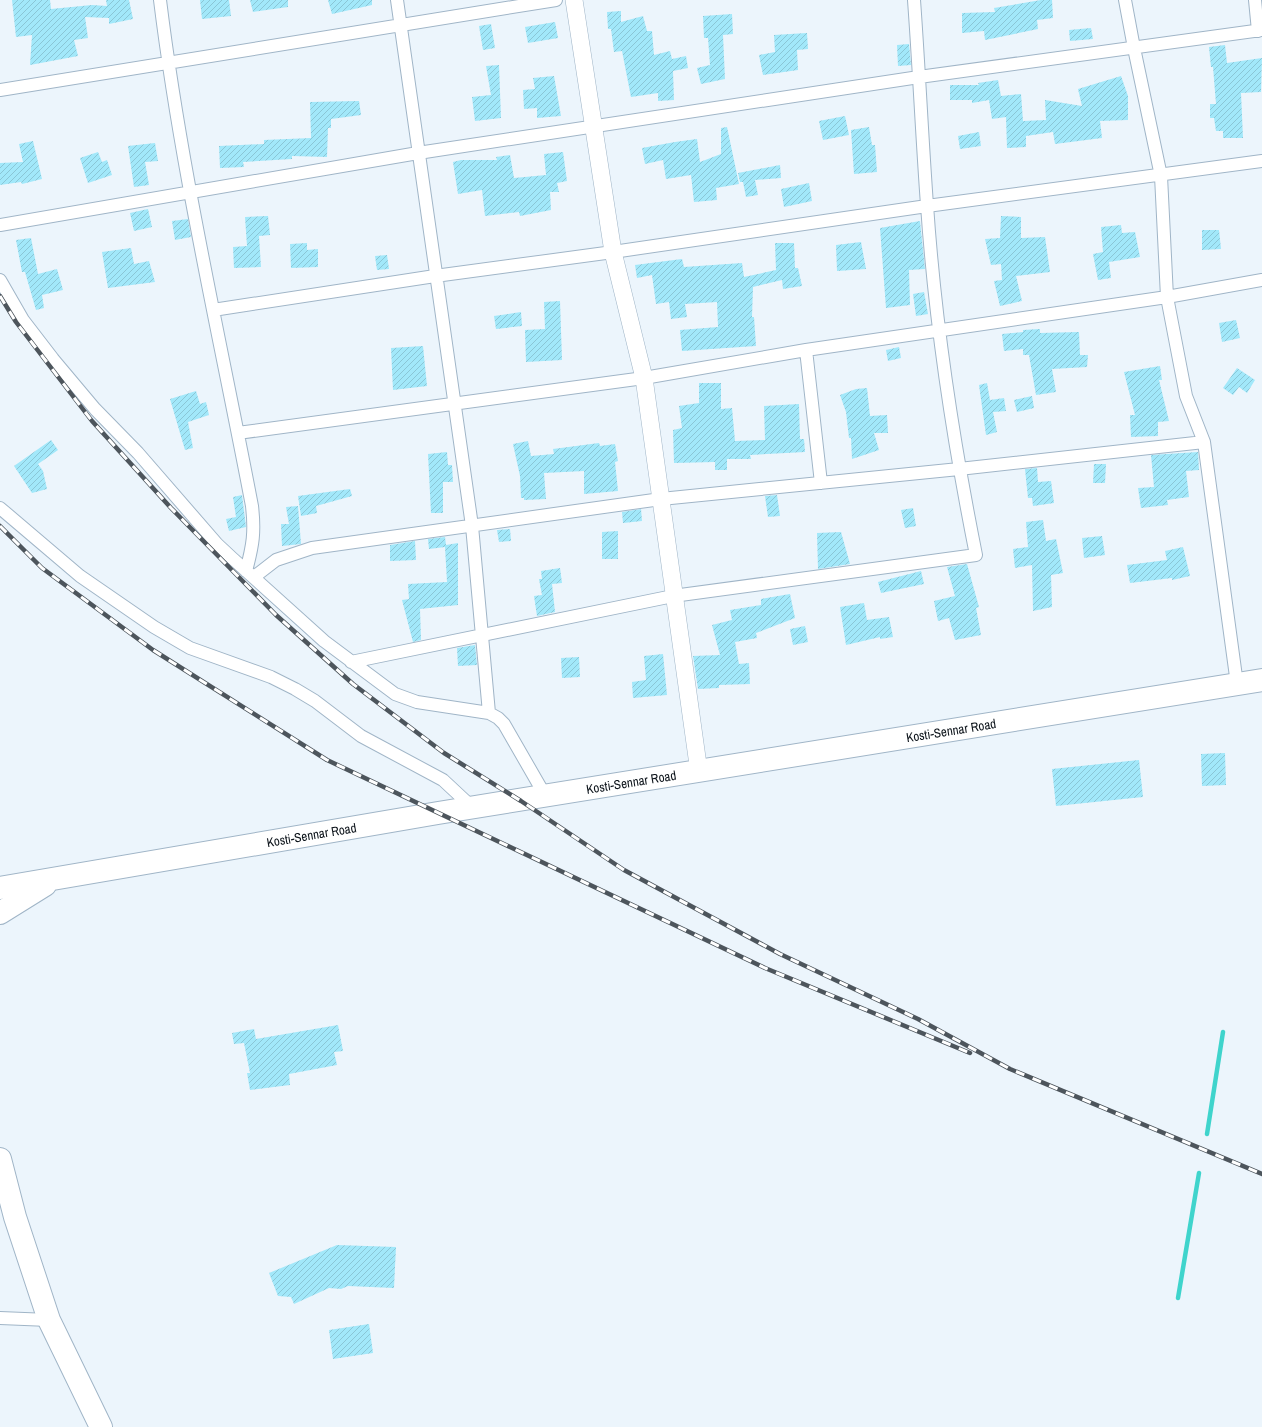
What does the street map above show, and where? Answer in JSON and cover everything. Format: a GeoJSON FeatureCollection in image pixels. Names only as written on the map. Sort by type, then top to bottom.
{"type":"FeatureCollection","features":[{"type":"Feature","properties":{"kind":"highway","name":"Kosti-Sennar Road"},"geometry":{"type":"LineString","coordinates":[[0,888],[473,808],[1262,680]]}},
{"type":"Feature","properties":{"kind":"highway"},"geometry":{"type":"LineString","coordinates":[[0,913],[56,878]]}},
{"type":"Feature","properties":{"kind":"highway"},"geometry":{"type":"LineString","coordinates":[[0,1160],[15,1217],[49,1320],[101,1427]]}},
{"type":"Feature","properties":{"kind":"street"},"geometry":{"type":"LineString","coordinates":[[160,0],[168,61],[191,192],[238,433],[254,524],[250,574]]}},
{"type":"Feature","properties":{"kind":"street"},"geometry":{"type":"LineString","coordinates":[[398,0],[435,276],[472,526],[480,635],[489,713]]}},
{"type":"Feature","properties":{"kind":"street"},"geometry":{"type":"LineString","coordinates":[[0,90],[168,61],[556,0]]}},
{"type":"Feature","properties":{"kind":"street"},"geometry":{"type":"LineString","coordinates":[[574,0],[592,127],[613,252],[644,378],[673,596],[699,772]]}},
{"type":"Feature","properties":{"kind":"street"},"geometry":{"type":"LineString","coordinates":[[351,662],[673,596],[976,555],[959,469],[939,330],[927,206],[914,0]]}},
{"type":"Feature","properties":{"kind":"street"},"geometry":{"type":"LineString","coordinates":[[1125,0],[1161,176],[1166,297],[1186,396],[1204,442],[1237,684]]}},
{"type":"Feature","properties":{"kind":"street"},"geometry":{"type":"LineString","coordinates":[[0,225],[418,153],[919,77],[1260,31],[1255,0]]}},
{"type":"Feature","properties":{"kind":"street"},"geometry":{"type":"LineString","coordinates":[[213,310],[435,276],[613,252],[927,206],[1161,176],[1262,161]]}},
{"type":"Feature","properties":{"kind":"street"},"geometry":{"type":"LineString","coordinates":[[0,280],[23,320],[86,398],[138,452],[217,544],[324,641],[395,694],[417,702],[489,713],[498,718],[504,724],[546,797]]}},
{"type":"Feature","properties":{"kind":"street"},"geometry":{"type":"LineString","coordinates":[[238,433],[644,378],[806,350],[1166,297],[1262,280]]}},
{"type":"Feature","properties":{"kind":"street"},"geometry":{"type":"LineString","coordinates":[[806,350],[821,483]]}},
{"type":"Feature","properties":{"kind":"street"},"geometry":{"type":"LineString","coordinates":[[250,574],[276,560],[312,548],[661,499],[959,469],[1204,442]]}},
{"type":"Feature","properties":{"kind":"street"},"geometry":{"type":"LineString","coordinates":[[0,508],[80,576],[154,627],[190,648],[271,678],[295,689],[315,701],[361,736],[443,780],[473,808]]}},
{"type":"Feature","properties":{"kind":"street"},"geometry":{"type":"LineString","coordinates":[[0,1318],[49,1320]]}},
{"type":"Feature","properties":{"kind":"building"},"geometry":{"type":"Polygon","coordinates":[[[12,0],[50,0],[51,9],[92,5],[107,6],[106,0],[129,0],[133,19],[109,24],[109,18],[85,17],[88,38],[74,40],[78,56],[30,65],[32,35],[16,37],[12,0]]]}},
{"type":"Feature","properties":{"kind":"building"},"geometry":{"type":"Polygon","coordinates":[[[200,0],[229,0],[231,16],[202,19],[200,0]]]}},
{"type":"Feature","properties":{"kind":"building"},"geometry":{"type":"Polygon","coordinates":[[[250,0],[288,0],[288,7],[253,12],[250,0]]]}},
{"type":"Feature","properties":{"kind":"building"},"geometry":{"type":"Polygon","coordinates":[[[328,0],[372,0],[372,5],[332,14],[328,0]]]}},
{"type":"Feature","properties":{"kind":"building"},"geometry":{"type":"Polygon","coordinates":[[[1041,0],[1052,0],[1053,18],[1037,20],[1038,29],[985,40],[984,31],[962,33],[962,13],[995,12],[994,8],[1041,0]]]}},
{"type":"Feature","properties":{"kind":"building"},"geometry":{"type":"Polygon","coordinates":[[[621,11],[621,22],[643,16],[647,31],[652,31],[654,55],[670,51],[672,59],[686,56],[688,68],[673,71],[674,100],[658,101],[658,93],[631,97],[622,51],[614,52],[611,29],[608,29],[607,12],[621,11]]]}},
{"type":"Feature","properties":{"kind":"building"},"geometry":{"type":"Polygon","coordinates":[[[732,14],[733,34],[723,35],[725,79],[701,84],[697,68],[710,65],[708,38],[704,38],[703,16],[732,14]]]}},
{"type":"Feature","properties":{"kind":"building"},"geometry":{"type":"Polygon","coordinates":[[[555,22],[558,38],[528,43],[525,27],[555,22]]]}},
{"type":"Feature","properties":{"kind":"building"},"geometry":{"type":"Polygon","coordinates":[[[491,24],[495,48],[483,50],[479,26],[491,24]]]}},
{"type":"Feature","properties":{"kind":"building"},"geometry":{"type":"Polygon","coordinates":[[[1091,28],[1093,39],[1070,41],[1069,30],[1091,28]]]}},
{"type":"Feature","properties":{"kind":"building"},"geometry":{"type":"Polygon","coordinates":[[[807,33],[808,49],[797,50],[798,70],[763,75],[759,55],[775,52],[774,35],[807,33]]]}},
{"type":"Feature","properties":{"kind":"building"},"geometry":{"type":"Polygon","coordinates":[[[909,44],[911,65],[898,66],[897,45],[909,44]]]}},
{"type":"Feature","properties":{"kind":"building"},"geometry":{"type":"Polygon","coordinates":[[[1225,45],[1227,63],[1262,58],[1261,92],[1241,93],[1243,138],[1223,138],[1223,131],[1216,131],[1214,118],[1210,118],[1210,104],[1216,104],[1213,67],[1211,67],[1209,47],[1225,45]]]}},
{"type":"Feature","properties":{"kind":"building"},"geometry":{"type":"Polygon","coordinates":[[[499,65],[501,118],[475,121],[472,97],[491,95],[486,66],[499,65]]]}},
{"type":"Feature","properties":{"kind":"building"},"geometry":{"type":"Polygon","coordinates":[[[554,76],[561,116],[537,118],[537,108],[524,109],[523,90],[535,89],[533,78],[554,76]]]}},
{"type":"Feature","properties":{"kind":"building"},"geometry":{"type":"Polygon","coordinates":[[[1121,76],[1128,96],[1128,120],[1100,121],[1102,138],[1055,144],[1053,132],[1026,136],[1026,147],[1007,148],[1006,117],[992,119],[989,100],[972,103],[972,100],[950,100],[950,85],[979,85],[978,83],[998,80],[1001,96],[1021,94],[1023,121],[1046,120],[1045,100],[1082,106],[1078,89],[1121,76]]]}},
{"type":"Feature","properties":{"kind":"building"},"geometry":{"type":"Polygon","coordinates":[[[359,101],[361,115],[331,119],[331,128],[328,128],[327,157],[292,156],[292,159],[243,162],[244,167],[220,168],[219,146],[264,144],[264,140],[311,138],[310,102],[359,101]]]}},
{"type":"Feature","properties":{"kind":"building"},"geometry":{"type":"Polygon","coordinates":[[[845,116],[849,135],[823,140],[819,121],[845,116]]]}},
{"type":"Feature","properties":{"kind":"building"},"geometry":{"type":"Polygon","coordinates":[[[727,127],[739,184],[716,188],[717,200],[694,202],[691,175],[666,179],[663,160],[645,164],[642,148],[697,139],[700,162],[721,154],[721,128],[727,127]]]}},
{"type":"Feature","properties":{"kind":"building"},"geometry":{"type":"Polygon","coordinates":[[[869,127],[872,145],[875,145],[877,172],[854,174],[851,130],[869,127]]]}},
{"type":"Feature","properties":{"kind":"building"},"geometry":{"type":"Polygon","coordinates":[[[979,132],[981,146],[960,149],[958,136],[979,132]]]}},
{"type":"Feature","properties":{"kind":"building"},"geometry":{"type":"Polygon","coordinates":[[[33,141],[42,179],[22,184],[21,182],[0,185],[0,163],[23,162],[19,144],[33,141]]]}},
{"type":"Feature","properties":{"kind":"building"},"geometry":{"type":"Polygon","coordinates":[[[155,143],[158,161],[145,162],[149,185],[134,187],[128,146],[155,143]]]}},
{"type":"Feature","properties":{"kind":"building"},"geometry":{"type":"Polygon","coordinates":[[[98,152],[102,162],[107,160],[112,175],[88,183],[80,158],[98,152]]]}},
{"type":"Feature","properties":{"kind":"building"},"geometry":{"type":"Polygon","coordinates":[[[563,152],[567,181],[557,183],[559,192],[550,192],[551,210],[520,216],[519,212],[485,216],[482,190],[458,194],[453,162],[461,160],[497,160],[496,157],[510,155],[514,178],[546,175],[544,154],[563,152]]]}},
{"type":"Feature","properties":{"kind":"building"},"geometry":{"type":"Polygon","coordinates":[[[780,165],[781,178],[755,180],[758,195],[746,197],[743,182],[740,182],[738,173],[780,165]]]}},
{"type":"Feature","properties":{"kind":"building"},"geometry":{"type":"Polygon","coordinates":[[[809,183],[812,201],[784,207],[781,189],[809,183]]]}},
{"type":"Feature","properties":{"kind":"building"},"geometry":{"type":"Polygon","coordinates":[[[148,209],[152,227],[134,231],[130,213],[148,209]]]}},
{"type":"Feature","properties":{"kind":"building"},"geometry":{"type":"Polygon","coordinates":[[[268,216],[270,235],[259,236],[261,267],[234,268],[233,247],[247,246],[245,217],[268,216]]]}},
{"type":"Feature","properties":{"kind":"building"},"geometry":{"type":"Polygon","coordinates":[[[1001,216],[1021,217],[1021,238],[1045,237],[1050,272],[1016,276],[1022,301],[1000,306],[994,281],[1002,280],[1001,264],[991,265],[985,239],[1000,238],[1001,216]]]}},
{"type":"Feature","properties":{"kind":"building"},"geometry":{"type":"Polygon","coordinates":[[[188,219],[191,237],[175,240],[172,221],[188,219]]]}},
{"type":"Feature","properties":{"kind":"building"},"geometry":{"type":"Polygon","coordinates":[[[920,221],[925,269],[909,270],[910,305],[886,308],[880,228],[920,221]]]}},
{"type":"Feature","properties":{"kind":"building"},"geometry":{"type":"Polygon","coordinates":[[[1121,225],[1122,233],[1135,232],[1140,257],[1109,262],[1111,278],[1098,280],[1093,254],[1103,252],[1101,227],[1121,225]]]}},
{"type":"Feature","properties":{"kind":"building"},"geometry":{"type":"Polygon","coordinates":[[[1202,230],[1219,230],[1221,249],[1202,250],[1202,230]]]}},
{"type":"Feature","properties":{"kind":"building"},"geometry":{"type":"Polygon","coordinates":[[[31,238],[38,274],[57,269],[63,290],[42,295],[44,308],[36,310],[25,272],[22,272],[16,240],[31,238]]]}},
{"type":"Feature","properties":{"kind":"building"},"geometry":{"type":"Polygon","coordinates":[[[861,242],[866,269],[837,271],[836,245],[861,242]]]}},
{"type":"Feature","properties":{"kind":"building"},"geometry":{"type":"Polygon","coordinates":[[[307,243],[307,250],[318,249],[318,267],[291,268],[290,244],[307,243]]]}},
{"type":"Feature","properties":{"kind":"building"},"geometry":{"type":"Polygon","coordinates":[[[775,243],[794,243],[795,268],[798,268],[802,286],[783,289],[782,280],[753,287],[752,317],[754,317],[756,346],[682,351],[680,330],[718,327],[717,302],[685,304],[687,317],[671,319],[669,302],[656,304],[652,275],[637,278],[635,265],[682,259],[684,267],[742,263],[744,277],[776,270],[775,243]]]}},
{"type":"Feature","properties":{"kind":"building"},"geometry":{"type":"Polygon","coordinates":[[[131,248],[134,264],[149,261],[155,282],[108,288],[102,252],[131,248]]]}},
{"type":"Feature","properties":{"kind":"building"},"geometry":{"type":"Polygon","coordinates":[[[387,255],[389,269],[377,270],[375,256],[387,255]]]}},
{"type":"Feature","properties":{"kind":"building"},"geometry":{"type":"Polygon","coordinates":[[[924,292],[928,314],[916,316],[913,294],[924,292]]]}},
{"type":"Feature","properties":{"kind":"building"},"geometry":{"type":"Polygon","coordinates":[[[560,301],[562,360],[526,362],[525,330],[545,329],[544,302],[560,301]]]}},
{"type":"Feature","properties":{"kind":"building"},"geometry":{"type":"Polygon","coordinates":[[[521,312],[522,326],[496,329],[494,316],[521,312]]]}},
{"type":"Feature","properties":{"kind":"building"},"geometry":{"type":"Polygon","coordinates":[[[1236,320],[1240,338],[1222,342],[1219,323],[1236,320]]]}},
{"type":"Feature","properties":{"kind":"building"},"geometry":{"type":"Polygon","coordinates":[[[1040,329],[1040,333],[1079,332],[1080,355],[1088,355],[1087,367],[1052,369],[1056,392],[1036,395],[1029,355],[1023,355],[1023,349],[1004,351],[1002,334],[1023,332],[1023,330],[1040,329]]]}},
{"type":"Feature","properties":{"kind":"building"},"geometry":{"type":"Polygon","coordinates":[[[423,346],[427,386],[393,390],[391,348],[423,346]]]}},
{"type":"Feature","properties":{"kind":"building"},"geometry":{"type":"Polygon","coordinates":[[[899,347],[901,358],[888,361],[886,350],[899,347]]]}},
{"type":"Feature","properties":{"kind":"building"},"geometry":{"type":"Polygon","coordinates":[[[1160,366],[1162,380],[1159,380],[1169,421],[1158,422],[1158,436],[1131,437],[1130,415],[1135,415],[1124,372],[1160,366]]]}},
{"type":"Feature","properties":{"kind":"building"},"geometry":{"type":"Polygon","coordinates":[[[1237,368],[1255,380],[1247,393],[1239,387],[1233,395],[1223,388],[1237,368]]]}},
{"type":"Feature","properties":{"kind":"building"},"geometry":{"type":"Polygon","coordinates":[[[699,383],[721,383],[721,409],[732,408],[735,441],[765,440],[764,406],[799,404],[800,439],[804,439],[805,452],[750,455],[751,459],[727,459],[727,470],[715,470],[715,462],[674,463],[673,430],[682,428],[679,406],[699,403],[699,383]]]}},
{"type":"Feature","properties":{"kind":"building"},"geometry":{"type":"Polygon","coordinates":[[[987,383],[990,400],[1004,398],[1006,411],[993,412],[997,432],[986,435],[979,385],[987,383]]]}},
{"type":"Feature","properties":{"kind":"building"},"geometry":{"type":"Polygon","coordinates":[[[867,388],[870,416],[887,415],[888,433],[874,433],[879,450],[852,459],[851,438],[849,438],[846,412],[840,395],[856,389],[867,388]]]}},
{"type":"Feature","properties":{"kind":"building"},"geometry":{"type":"Polygon","coordinates":[[[196,391],[200,404],[206,402],[209,415],[188,422],[193,448],[185,450],[170,399],[196,391]]]}},
{"type":"Feature","properties":{"kind":"building"},"geometry":{"type":"Polygon","coordinates":[[[1032,396],[1034,408],[1017,412],[1014,400],[1032,396]]]}},
{"type":"Feature","properties":{"kind":"building"},"geometry":{"type":"Polygon","coordinates":[[[51,440],[58,450],[38,464],[43,471],[47,489],[32,493],[14,466],[51,440]]]}},
{"type":"Feature","properties":{"kind":"building"},"geometry":{"type":"Polygon","coordinates":[[[528,441],[531,456],[554,454],[553,449],[599,443],[600,446],[615,444],[618,461],[615,462],[618,491],[584,494],[584,471],[544,473],[546,499],[524,500],[524,498],[521,498],[520,476],[513,444],[528,441]]]}},
{"type":"Feature","properties":{"kind":"building"},"geometry":{"type":"Polygon","coordinates":[[[447,452],[448,465],[452,465],[453,482],[443,482],[443,513],[431,513],[428,454],[447,452]]]}},
{"type":"Feature","properties":{"kind":"building"},"geometry":{"type":"Polygon","coordinates":[[[1198,452],[1199,470],[1186,471],[1189,497],[1167,500],[1168,505],[1141,508],[1138,488],[1154,487],[1151,455],[1198,452]]]}},
{"type":"Feature","properties":{"kind":"building"},"geometry":{"type":"Polygon","coordinates":[[[1094,464],[1106,464],[1105,483],[1093,483],[1094,464]]]}},
{"type":"Feature","properties":{"kind":"building"},"geometry":{"type":"Polygon","coordinates":[[[1037,468],[1038,482],[1051,481],[1054,503],[1033,506],[1032,498],[1028,498],[1025,469],[1037,468]]]}},
{"type":"Feature","properties":{"kind":"building"},"geometry":{"type":"Polygon","coordinates":[[[350,489],[352,496],[316,506],[317,513],[301,516],[298,496],[350,489]]]}},
{"type":"Feature","properties":{"kind":"building"},"geometry":{"type":"Polygon","coordinates":[[[242,495],[246,527],[229,531],[226,519],[236,517],[233,497],[242,495]]]}},
{"type":"Feature","properties":{"kind":"building"},"geometry":{"type":"Polygon","coordinates":[[[777,495],[780,516],[768,517],[765,496],[777,495]]]}},
{"type":"Feature","properties":{"kind":"building"},"geometry":{"type":"Polygon","coordinates":[[[298,506],[301,544],[282,546],[281,524],[289,524],[286,507],[298,506]]]}},
{"type":"Feature","properties":{"kind":"building"},"geometry":{"type":"Polygon","coordinates":[[[913,508],[916,526],[905,528],[901,510],[913,508]]]}},
{"type":"Feature","properties":{"kind":"building"},"geometry":{"type":"Polygon","coordinates":[[[641,509],[642,521],[623,523],[622,512],[641,509]]]}},
{"type":"Feature","properties":{"kind":"building"},"geometry":{"type":"Polygon","coordinates":[[[1043,520],[1046,541],[1056,539],[1063,573],[1051,575],[1052,607],[1033,611],[1032,565],[1015,568],[1013,549],[1028,547],[1026,522],[1043,520]]]}},
{"type":"Feature","properties":{"kind":"building"},"geometry":{"type":"Polygon","coordinates":[[[510,529],[511,541],[499,542],[497,530],[510,529]]]}},
{"type":"Feature","properties":{"kind":"building"},"geometry":{"type":"Polygon","coordinates":[[[618,531],[618,559],[602,559],[602,532],[618,531]]]}},
{"type":"Feature","properties":{"kind":"building"},"geometry":{"type":"Polygon","coordinates":[[[841,532],[850,564],[818,569],[817,533],[841,532]]]}},
{"type":"Feature","properties":{"kind":"building"},"geometry":{"type":"Polygon","coordinates":[[[1102,536],[1105,555],[1084,558],[1082,538],[1102,536]]]}},
{"type":"Feature","properties":{"kind":"building"},"geometry":{"type":"Polygon","coordinates":[[[445,537],[446,545],[458,543],[458,605],[420,609],[421,640],[413,642],[402,600],[409,599],[408,584],[447,582],[445,547],[429,549],[428,539],[445,537]]]}},
{"type":"Feature","properties":{"kind":"building"},"geometry":{"type":"Polygon","coordinates":[[[415,541],[416,560],[390,561],[390,545],[415,541]]]}},
{"type":"Feature","properties":{"kind":"building"},"geometry":{"type":"Polygon","coordinates":[[[1183,547],[1190,576],[1172,580],[1172,578],[1130,583],[1127,565],[1167,560],[1165,551],[1183,547]]]}},
{"type":"Feature","properties":{"kind":"building"},"geometry":{"type":"Polygon","coordinates":[[[967,564],[979,607],[976,608],[981,635],[955,640],[949,618],[938,621],[934,601],[955,596],[947,567],[967,564]]]}},
{"type":"Feature","properties":{"kind":"building"},"geometry":{"type":"Polygon","coordinates":[[[560,568],[562,583],[552,584],[555,612],[537,616],[534,596],[542,595],[539,579],[542,579],[541,571],[560,568]]]}},
{"type":"Feature","properties":{"kind":"building"},"geometry":{"type":"Polygon","coordinates":[[[921,571],[924,584],[881,593],[878,582],[921,571]]]}},
{"type":"Feature","properties":{"kind":"building"},"geometry":{"type":"Polygon","coordinates":[[[790,594],[795,618],[756,633],[757,638],[735,642],[739,664],[749,663],[750,684],[719,685],[719,688],[698,689],[693,656],[720,655],[712,625],[732,620],[730,610],[761,605],[761,599],[790,594]]]}},
{"type":"Feature","properties":{"kind":"building"},"geometry":{"type":"Polygon","coordinates":[[[864,603],[867,620],[889,617],[893,637],[880,639],[880,637],[846,645],[840,607],[864,603]]]}},
{"type":"Feature","properties":{"kind":"building"},"geometry":{"type":"Polygon","coordinates":[[[805,626],[808,642],[793,645],[790,629],[805,626]]]}},
{"type":"Feature","properties":{"kind":"building"},"geometry":{"type":"Polygon","coordinates":[[[475,645],[477,665],[458,666],[457,648],[475,645]]]}},
{"type":"Feature","properties":{"kind":"building"},"geometry":{"type":"Polygon","coordinates":[[[663,654],[667,695],[633,698],[632,682],[646,680],[644,656],[663,654]]]}},
{"type":"Feature","properties":{"kind":"building"},"geometry":{"type":"Polygon","coordinates":[[[579,657],[580,677],[562,678],[561,658],[579,657]]]}},
{"type":"Feature","properties":{"kind":"building"},"geometry":{"type":"Polygon","coordinates":[[[1225,753],[1226,785],[1202,786],[1201,754],[1225,753]]]}},
{"type":"Feature","properties":{"kind":"building"},"geometry":{"type":"Polygon","coordinates":[[[1139,760],[1143,797],[1056,806],[1052,769],[1139,760]]]}},
{"type":"Feature","properties":{"kind":"building"},"geometry":{"type":"Polygon","coordinates":[[[338,1025],[343,1051],[334,1052],[337,1065],[289,1074],[290,1085],[250,1090],[247,1073],[250,1073],[244,1043],[234,1044],[232,1033],[254,1029],[256,1039],[338,1025]]]}},
{"type":"Feature","properties":{"kind":"building"},"geometry":{"type":"Polygon","coordinates":[[[337,1245],[396,1247],[394,1288],[348,1286],[341,1289],[329,1288],[294,1304],[291,1297],[278,1296],[269,1273],[337,1245]]]}},
{"type":"Feature","properties":{"kind":"building"},"geometry":{"type":"Polygon","coordinates":[[[369,1324],[373,1353],[333,1359],[329,1330],[369,1324]]]}},
{"type":"Feature","properties":{"kind":"waterway"},"geometry":{"type":"LineString","coordinates":[[1207,1134],[1223,1032]]}},
{"type":"Feature","properties":{"kind":"waterway"},"geometry":{"type":"LineString","coordinates":[[1178,1298],[1199,1173]]}},
{"type":"Feature","properties":{"kind":"railway"},"geometry":{"type":"LineString","coordinates":[[0,296],[16,322],[92,421],[171,508],[276,615],[353,684],[444,753],[521,801],[624,870],[780,954],[918,1019],[1010,1069],[1262,1174]]}},
{"type":"Feature","properties":{"kind":"railway"},"geometry":{"type":"LineString","coordinates":[[0,526],[42,568],[153,650],[327,760],[765,968],[970,1053]]}}]}
